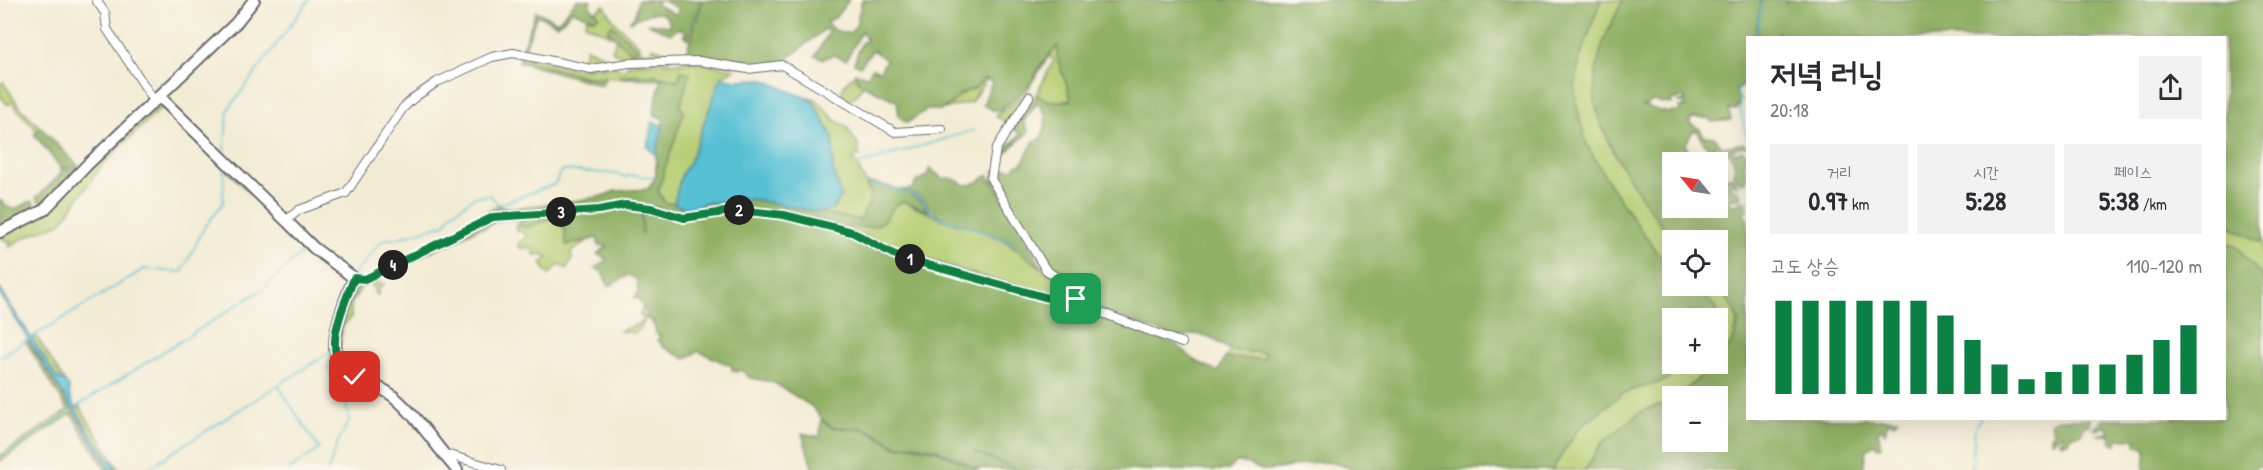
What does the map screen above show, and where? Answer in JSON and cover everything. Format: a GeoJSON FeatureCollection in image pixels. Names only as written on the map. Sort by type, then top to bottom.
{"type":"FeatureCollection","features":[{"type":"Feature","properties":{"kind":"street"},"geometry":{"type":"LineString","coordinates":[[96,0],[105,14],[107,29],[158,99],[314,248],[354,278],[365,279],[493,217],[599,210],[625,205],[651,208],[684,218],[738,210],[784,215],[852,232],[893,254],[1077,306],[1182,343]]}},
{"type":"Feature","properties":{"kind":"street"},"geometry":{"type":"LineString","coordinates":[[0,232],[44,210],[87,165],[236,23],[254,0]]}},
{"type":"Feature","properties":{"kind":"street"},"geometry":{"type":"LineString","coordinates":[[287,220],[299,210],[346,193],[404,108],[415,97],[437,82],[500,54],[523,54],[591,69],[629,63],[699,61],[748,69],[782,65],[895,132],[909,133],[942,129]]}},
{"type":"Feature","properties":{"kind":"street"},"geometry":{"type":"LineString","coordinates":[[1029,97],[996,149],[991,179],[1046,270],[1071,287],[1077,306]]}},
{"type":"Feature","properties":{"kind":"street"},"geometry":{"type":"LineString","coordinates":[[354,278],[339,320],[335,349],[338,362],[350,375],[395,397],[457,470]]}},
{"type":"Feature","properties":{"kind":"street"},"geometry":{"type":"LineString","coordinates":[[442,453],[501,470]]}},
{"type":"Feature","properties":{"kind":"green space"},"geometry":{"type":"Polygon","coordinates":[[[577,0],[591,0],[589,5],[599,16],[594,19],[572,11],[558,25],[537,15],[523,53],[521,53],[536,11],[558,22],[577,0]]]}},
{"type":"Feature","properties":{"kind":"green space"},"geometry":{"type":"Polygon","coordinates":[[[638,0],[661,0],[655,4],[677,15],[678,8],[662,0],[701,0],[688,39],[684,36],[685,31],[678,28],[670,34],[647,23],[670,26],[667,19],[658,13],[629,22],[635,15],[638,0]]]}},
{"type":"Feature","properties":{"kind":"green space"},"geometry":{"type":"Polygon","coordinates":[[[703,0],[849,0],[835,18],[826,22],[836,31],[850,33],[856,26],[862,0],[1601,0],[1580,58],[1575,88],[1576,104],[1587,145],[1611,187],[1662,257],[1662,296],[1705,296],[1716,308],[1662,308],[1662,374],[1672,374],[1666,380],[1623,393],[1578,429],[1552,470],[1353,470],[1329,462],[1318,462],[1262,470],[1246,463],[1236,462],[1229,470],[1018,470],[973,451],[1017,470],[976,468],[936,449],[912,445],[897,446],[865,428],[833,427],[825,422],[811,406],[773,382],[750,378],[741,370],[736,372],[732,370],[732,366],[698,351],[685,359],[661,346],[662,343],[657,341],[660,335],[656,334],[654,320],[650,320],[639,299],[634,298],[638,293],[637,280],[629,275],[609,286],[601,271],[595,268],[607,259],[597,254],[608,246],[598,245],[598,238],[566,245],[565,230],[553,217],[527,228],[516,225],[524,220],[503,220],[484,228],[488,221],[641,207],[642,235],[642,207],[668,215],[745,211],[838,229],[886,251],[1077,306],[1177,345],[1194,360],[1218,372],[1225,358],[1264,359],[1264,353],[1230,350],[1210,337],[1195,334],[1178,338],[1083,304],[1075,290],[1051,273],[993,180],[994,170],[1013,169],[1016,165],[1022,164],[1034,141],[1040,140],[1045,126],[1045,116],[1037,103],[1024,121],[1028,132],[1003,156],[1003,151],[1021,134],[1012,128],[1036,95],[1050,101],[1070,101],[1058,59],[1058,45],[1042,63],[1028,88],[997,112],[983,105],[992,82],[985,78],[976,88],[961,94],[951,104],[940,110],[926,110],[907,123],[899,116],[897,101],[860,84],[855,75],[855,73],[868,76],[872,68],[880,71],[886,60],[873,50],[860,66],[854,63],[862,42],[867,41],[862,31],[846,60],[833,55],[824,59],[815,56],[829,32],[825,29],[782,63],[759,67],[684,59],[703,0]]]}},
{"type":"Feature","properties":{"kind":"green space"},"geometry":{"type":"Polygon","coordinates":[[[1601,0],[1623,0],[1603,44],[1595,100],[1606,131],[1628,176],[1667,230],[1662,230],[1662,257],[1611,187],[1587,145],[1576,104],[1575,88],[1580,58],[1601,0]]]}},
{"type":"Feature","properties":{"kind":"green space"},"geometry":{"type":"Polygon","coordinates":[[[1623,0],[1761,0],[1755,36],[1746,36],[1746,81],[1736,91],[1740,100],[1737,109],[1729,110],[1731,120],[1712,122],[1708,118],[1692,118],[1689,123],[1700,129],[1704,136],[1714,137],[1723,147],[1744,143],[1746,146],[1730,149],[1737,153],[1741,150],[1746,153],[1744,163],[1746,179],[1743,183],[1739,182],[1734,173],[1733,159],[1728,152],[1713,145],[1716,152],[1710,152],[1697,131],[1693,131],[1685,145],[1690,152],[1662,152],[1662,218],[1728,218],[1728,177],[1733,176],[1738,187],[1733,183],[1730,185],[1732,190],[1735,189],[1741,195],[1740,198],[1732,198],[1730,203],[1734,206],[1744,200],[1746,203],[1746,211],[1743,214],[1746,218],[1746,420],[1898,420],[1894,424],[1888,422],[1885,433],[1882,429],[1878,431],[1881,447],[1878,448],[1874,444],[1866,451],[1863,470],[1585,470],[1601,444],[1642,411],[1662,404],[1662,452],[1728,452],[1728,386],[1690,386],[1704,374],[1728,374],[1728,348],[1735,337],[1738,325],[1736,314],[1725,296],[1728,296],[1728,230],[1665,230],[1625,171],[1606,136],[1595,101],[1597,66],[1604,40],[1623,0]],[[1684,97],[1671,100],[1672,104],[1653,101],[1643,106],[1666,112],[1681,111],[1679,107],[1686,107],[1684,103],[1677,102],[1685,101],[1684,97]]]}},
{"type":"Feature","properties":{"kind":"green space"},"geometry":{"type":"Polygon","coordinates":[[[1762,0],[1784,0],[1787,3],[1785,0],[2263,0],[2263,243],[2226,224],[2226,36],[1779,36],[1779,31],[1778,36],[1757,36],[1762,0]]]}},
{"type":"Feature","properties":{"kind":"green space"},"geometry":{"type":"Polygon","coordinates":[[[604,5],[614,21],[640,46],[640,51],[650,53],[652,47],[669,53],[669,60],[630,61],[612,51],[617,38],[633,54],[638,49],[612,25],[608,30],[616,37],[585,24],[587,17],[594,19],[599,16],[596,11],[604,5]]]}},
{"type":"Feature","properties":{"kind":"green space"},"geometry":{"type":"Polygon","coordinates":[[[612,25],[638,49],[634,55],[607,30],[612,25]]]}},
{"type":"Feature","properties":{"kind":"green space"},"geometry":{"type":"Polygon","coordinates":[[[1059,44],[1070,101],[1050,101],[1036,95],[1054,60],[1049,56],[1028,88],[1042,63],[1059,44]]]}},
{"type":"Feature","properties":{"kind":"green space"},"geometry":{"type":"Polygon","coordinates":[[[586,48],[614,60],[611,65],[581,66],[586,48]]]}},
{"type":"Feature","properties":{"kind":"green space"},"geometry":{"type":"Polygon","coordinates":[[[520,56],[521,60],[587,77],[605,77],[602,85],[519,62],[520,56]]]}},
{"type":"Feature","properties":{"kind":"green space"},"geometry":{"type":"Polygon","coordinates":[[[522,56],[579,69],[618,67],[625,70],[628,64],[697,62],[735,69],[721,77],[691,159],[681,176],[674,204],[665,203],[658,191],[683,92],[688,83],[656,75],[620,75],[620,78],[587,77],[521,60],[522,56]]]}},
{"type":"Feature","properties":{"kind":"green space"},"geometry":{"type":"Polygon","coordinates":[[[681,71],[690,73],[680,107],[684,112],[658,191],[665,203],[682,204],[689,208],[705,203],[752,199],[860,220],[871,199],[866,182],[892,187],[910,194],[924,204],[928,211],[904,202],[896,204],[884,221],[873,227],[843,227],[779,212],[693,215],[659,208],[522,213],[474,224],[472,220],[497,206],[515,208],[575,201],[603,196],[615,191],[648,189],[656,176],[656,155],[664,119],[653,114],[661,79],[620,78],[620,75],[656,75],[678,80],[681,71]]]}},
{"type":"Feature","properties":{"kind":"green space"},"geometry":{"type":"Polygon","coordinates":[[[855,75],[863,85],[856,96],[847,100],[842,96],[842,90],[847,81],[855,75]]]}},
{"type":"Feature","properties":{"kind":"green space"},"geometry":{"type":"Polygon","coordinates":[[[985,77],[987,79],[971,102],[940,110],[962,94],[976,88],[985,77]]]}},
{"type":"Feature","properties":{"kind":"green space"},"geometry":{"type":"Polygon","coordinates":[[[3,82],[19,106],[41,128],[37,131],[11,102],[8,105],[0,96],[0,85],[3,82]]]}},
{"type":"Feature","properties":{"kind":"green space"},"geometry":{"type":"Polygon","coordinates":[[[1029,91],[1031,93],[1009,125],[996,116],[1029,91]]]}},
{"type":"Feature","properties":{"kind":"green space"},"geometry":{"type":"Polygon","coordinates":[[[800,95],[816,99],[836,121],[846,126],[858,145],[860,157],[854,156],[854,160],[866,182],[870,198],[866,212],[860,220],[819,212],[834,208],[841,197],[833,170],[833,138],[813,101],[800,95]]]}},
{"type":"Feature","properties":{"kind":"green space"},"geometry":{"type":"Polygon","coordinates":[[[157,101],[280,219],[279,221],[162,107],[103,164],[61,223],[23,238],[10,247],[10,241],[7,242],[0,236],[33,219],[157,101]]]}},
{"type":"Feature","properties":{"kind":"green space"},"geometry":{"type":"Polygon","coordinates":[[[41,128],[80,168],[60,167],[34,134],[41,128]]]}},
{"type":"Feature","properties":{"kind":"green space"},"geometry":{"type":"Polygon","coordinates":[[[930,168],[943,179],[950,178],[966,185],[978,182],[988,175],[1043,269],[1007,242],[1017,243],[946,219],[930,211],[926,202],[917,195],[899,190],[912,189],[916,182],[926,177],[930,168]]]}},
{"type":"Feature","properties":{"kind":"green space"},"geometry":{"type":"Polygon","coordinates":[[[61,169],[80,170],[44,206],[36,198],[61,174],[61,169]]]}},
{"type":"Feature","properties":{"kind":"green space"},"geometry":{"type":"Polygon","coordinates":[[[0,200],[13,210],[32,201],[39,211],[1,225],[0,200]]]}},
{"type":"Feature","properties":{"kind":"green space"},"geometry":{"type":"Polygon","coordinates":[[[904,202],[946,221],[974,228],[1007,242],[1068,287],[1072,297],[1068,301],[891,250],[866,235],[843,227],[873,227],[896,204],[904,202]]]}},
{"type":"Feature","properties":{"kind":"green space"},"geometry":{"type":"Polygon","coordinates":[[[553,217],[565,230],[567,245],[590,239],[571,252],[572,259],[567,269],[559,264],[549,275],[541,263],[548,258],[543,254],[535,255],[531,248],[520,248],[518,244],[527,236],[523,232],[516,231],[516,225],[527,227],[553,217]]]}},
{"type":"Feature","properties":{"kind":"green space"},"geometry":{"type":"Polygon","coordinates":[[[488,221],[484,228],[481,227],[419,257],[397,272],[382,275],[376,283],[384,284],[378,290],[378,297],[372,285],[363,284],[351,304],[351,317],[343,326],[339,352],[343,366],[393,391],[420,420],[418,422],[393,394],[352,375],[347,372],[340,363],[336,353],[336,340],[341,314],[355,281],[370,282],[366,279],[488,221]]]}},
{"type":"Feature","properties":{"kind":"green space"},"geometry":{"type":"Polygon","coordinates":[[[2226,225],[2263,243],[2263,278],[2238,248],[2226,242],[2226,225]]]}},
{"type":"Feature","properties":{"kind":"green space"},"geometry":{"type":"Polygon","coordinates":[[[2226,242],[2238,248],[2263,278],[2263,466],[2257,466],[2255,470],[2144,470],[2146,448],[2136,446],[2136,440],[2118,438],[2117,444],[2111,443],[2110,435],[2097,435],[2109,433],[2106,426],[2096,430],[2094,428],[2103,421],[2226,420],[2226,242]]]}},
{"type":"Feature","properties":{"kind":"green space"},"geometry":{"type":"Polygon","coordinates":[[[1703,296],[1727,296],[1735,313],[1735,331],[1728,348],[1728,308],[1713,308],[1703,296]]]}},
{"type":"Feature","properties":{"kind":"green space"},"geometry":{"type":"Polygon","coordinates":[[[643,304],[650,319],[654,320],[655,327],[646,317],[641,328],[635,333],[620,331],[643,322],[644,318],[640,316],[643,304]]]}},
{"type":"Feature","properties":{"kind":"green space"},"geometry":{"type":"Polygon","coordinates":[[[36,336],[65,382],[57,378],[32,339],[36,336]]]}},
{"type":"Feature","properties":{"kind":"green space"},"geometry":{"type":"Polygon","coordinates":[[[28,341],[110,470],[106,470],[71,414],[0,461],[0,456],[68,410],[26,342],[28,341]]]}},
{"type":"Feature","properties":{"kind":"green space"},"geometry":{"type":"Polygon","coordinates":[[[1230,350],[1264,353],[1264,359],[1226,358],[1230,350]]]}},
{"type":"Feature","properties":{"kind":"green space"},"geometry":{"type":"Polygon","coordinates":[[[1672,374],[1703,374],[1690,386],[1662,386],[1662,404],[1649,408],[1601,444],[1585,470],[1552,470],[1578,429],[1623,393],[1666,380],[1672,374]]]}},
{"type":"Feature","properties":{"kind":"green space"},"geometry":{"type":"Polygon","coordinates":[[[79,406],[120,470],[115,470],[115,465],[107,458],[76,410],[79,406]]]}},
{"type":"Feature","properties":{"kind":"green space"},"geometry":{"type":"Polygon","coordinates":[[[821,420],[833,428],[864,429],[897,447],[912,446],[935,450],[979,470],[813,470],[802,433],[820,437],[821,420]]]}},
{"type":"Feature","properties":{"kind":"green space"},"geometry":{"type":"Polygon","coordinates":[[[2090,420],[2090,425],[2084,426],[2081,434],[2070,436],[2070,441],[2061,444],[2060,441],[2065,437],[2063,435],[2052,441],[2051,422],[2090,420]]]}},
{"type":"Feature","properties":{"kind":"water"},"geometry":{"type":"Polygon","coordinates":[[[721,77],[735,80],[762,79],[813,101],[833,138],[833,170],[841,197],[834,208],[819,212],[752,199],[705,203],[689,209],[674,204],[681,176],[691,159],[721,77]]]}},
{"type":"Feature","properties":{"kind":"water"},"geometry":{"type":"Polygon","coordinates":[[[652,122],[663,125],[656,155],[647,147],[652,122]]]}},
{"type":"Feature","properties":{"kind":"water"},"geometry":{"type":"Polygon","coordinates":[[[0,289],[57,378],[69,387],[79,416],[94,440],[115,465],[115,470],[110,470],[0,294],[0,289]]]}},
{"type":"Feature","properties":{"kind":"waterway"},"geometry":{"type":"LineString","coordinates":[[224,152],[228,110],[309,0]]}},
{"type":"Feature","properties":{"kind":"waterway"},"geometry":{"type":"LineString","coordinates":[[1756,36],[1762,0]]}},
{"type":"Feature","properties":{"kind":"waterway"},"geometry":{"type":"LineString","coordinates":[[1746,84],[1737,91],[1746,132]]}},
{"type":"Feature","properties":{"kind":"waterway"},"geometry":{"type":"LineString","coordinates":[[857,165],[975,130]]}},
{"type":"Feature","properties":{"kind":"waterway"},"geometry":{"type":"LineString","coordinates":[[31,338],[144,269],[182,272],[204,228],[223,203],[224,168]]}},
{"type":"Feature","properties":{"kind":"waterway"},"geometry":{"type":"LineString","coordinates":[[355,273],[383,240],[398,238],[445,224],[452,213],[475,197],[490,195],[498,204],[503,203],[555,184],[561,170],[618,174],[625,177],[629,175],[656,177]]}},
{"type":"Feature","properties":{"kind":"waterway"},"geometry":{"type":"LineString","coordinates":[[866,182],[917,196],[937,216],[1015,243]]}},
{"type":"Feature","properties":{"kind":"waterway"},"geometry":{"type":"LineString","coordinates":[[76,407],[263,289],[307,248]]}},
{"type":"Feature","properties":{"kind":"waterway"},"geometry":{"type":"LineString","coordinates":[[326,263],[334,269]]}},
{"type":"Feature","properties":{"kind":"waterway"},"geometry":{"type":"LineString","coordinates":[[0,357],[28,339]]}},
{"type":"Feature","properties":{"kind":"waterway"},"geometry":{"type":"LineString","coordinates":[[145,470],[330,352]]}},
{"type":"Feature","properties":{"kind":"waterway"},"geometry":{"type":"LineString","coordinates":[[328,470],[338,441],[349,421],[344,390],[328,370],[331,354]]}},
{"type":"Feature","properties":{"kind":"waterway"},"geometry":{"type":"LineString","coordinates":[[279,387],[319,449],[289,470]]}},
{"type":"Feature","properties":{"kind":"waterway"},"geometry":{"type":"LineString","coordinates":[[0,459],[70,412]]}},
{"type":"Feature","properties":{"kind":"waterway"},"geometry":{"type":"LineString","coordinates":[[1972,470],[1975,426],[1980,420]]}},
{"type":"Feature","properties":{"kind":"route"},"geometry":{"type":"LineString","coordinates":[[355,377],[341,367],[335,349],[343,304],[354,278],[365,279],[498,216],[599,210],[625,205],[651,208],[684,218],[738,210],[775,213],[852,232],[893,254],[925,264],[1077,306],[1076,299]]}}]}
